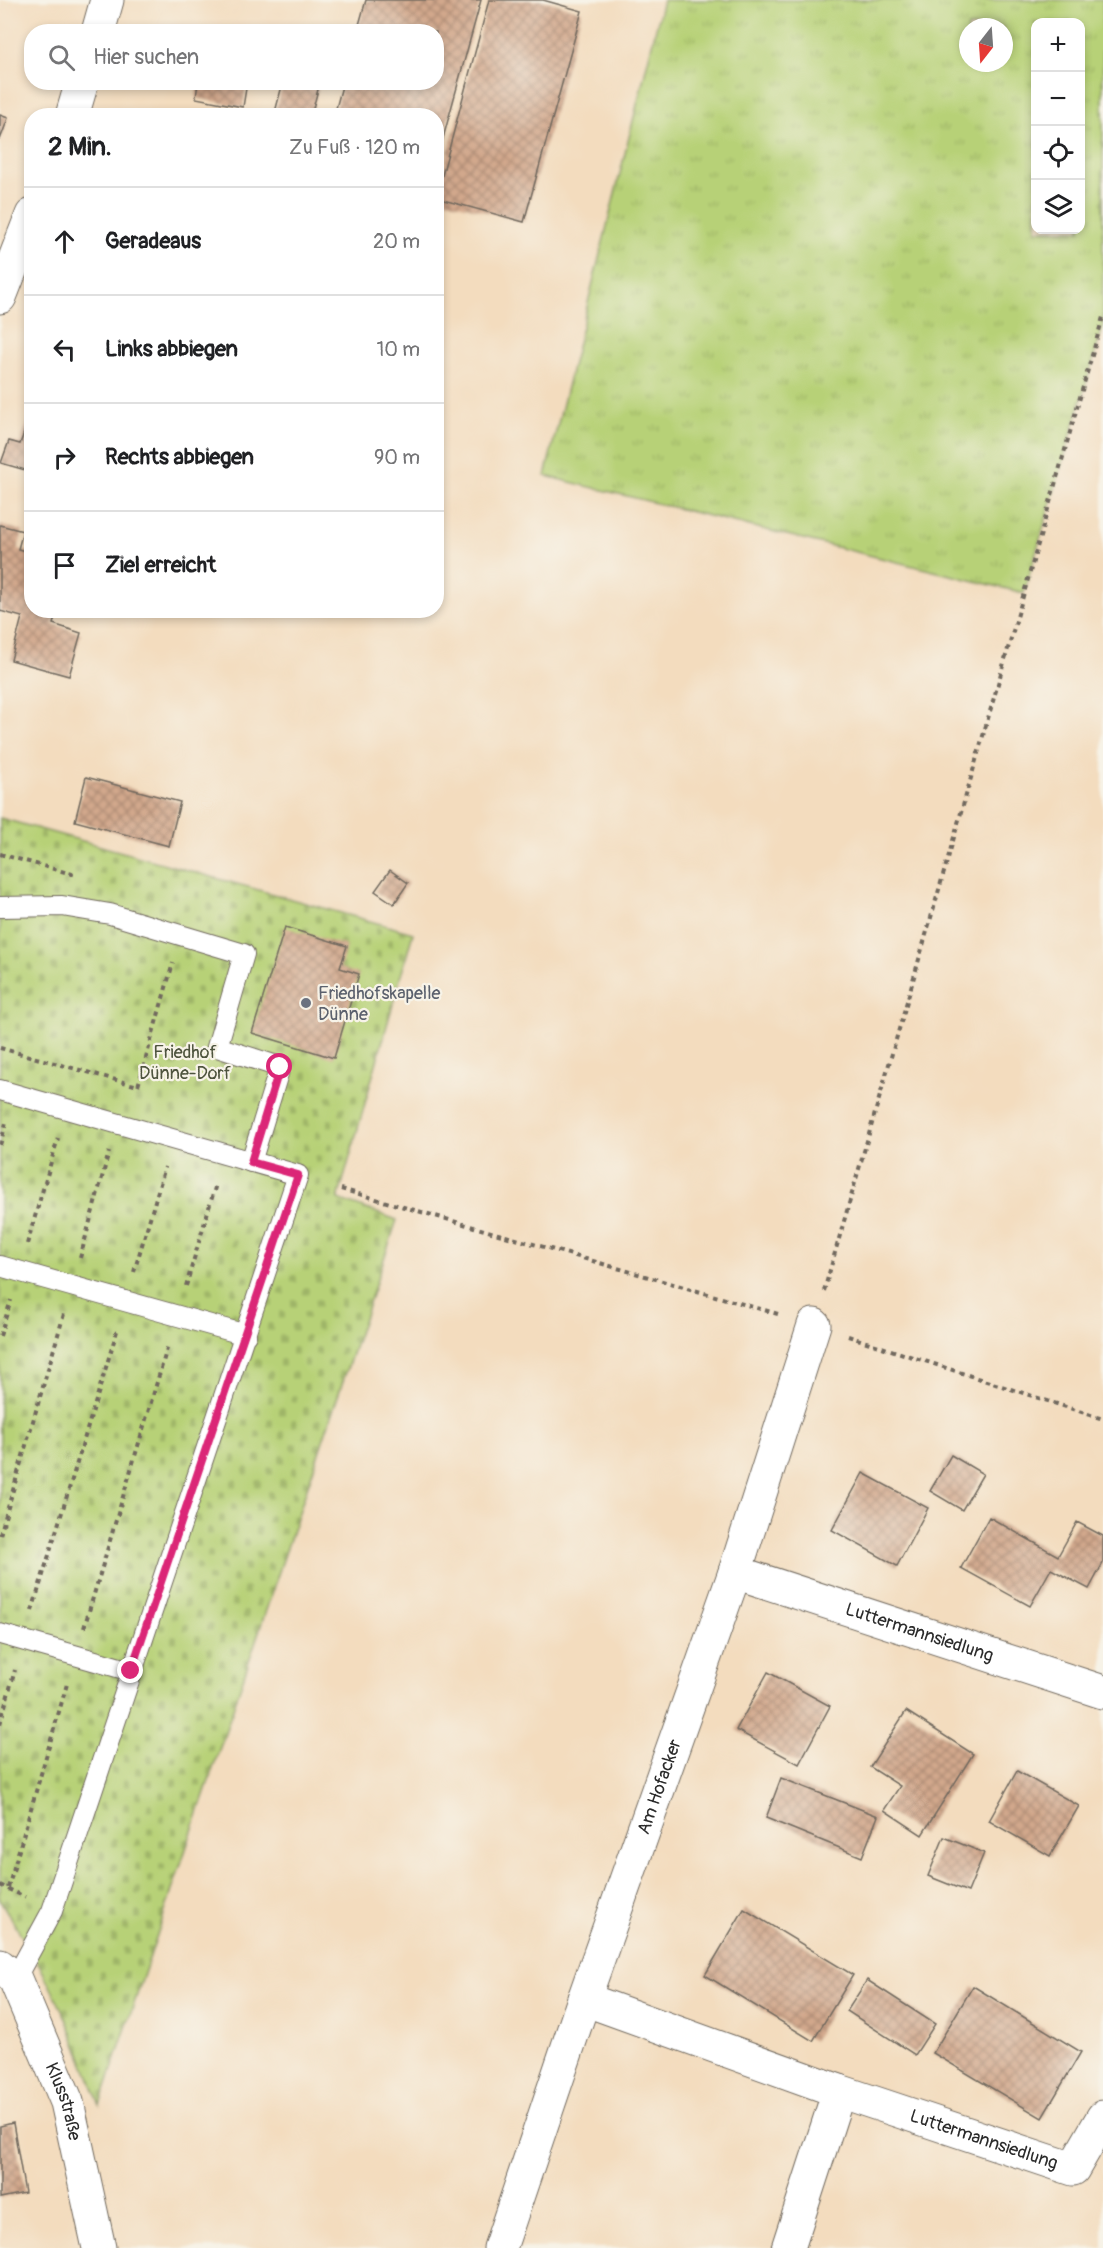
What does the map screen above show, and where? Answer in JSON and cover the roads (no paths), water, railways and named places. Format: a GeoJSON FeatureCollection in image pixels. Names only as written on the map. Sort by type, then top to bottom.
{"type":"FeatureCollection","features":[{"type":"Feature","properties":{"kind":"street"},"geometry":{"type":"LineString","coordinates":[[100,24],[107,0]]}},
{"type":"Feature","properties":{"kind":"street"},"geometry":{"type":"LineString","coordinates":[[74,108],[80,90]]}},
{"type":"Feature","properties":{"kind":"street"},"geometry":{"type":"LineString","coordinates":[[0,297],[24,236]]}},
{"type":"Feature","properties":{"kind":"street","name":"Am Hofacker"},"geometry":{"type":"LineString","coordinates":[[500,2248],[584,1998],[735,1572],[814,1325]]}},
{"type":"Feature","properties":{"kind":"street","name":"Luttermannsiedlung"},"geometry":{"type":"LineString","coordinates":[[735,1572],[1103,1692]]}},
{"type":"Feature","properties":{"kind":"street","name":"Klusstraße"},"geometry":{"type":"LineString","coordinates":[[8,1973],[67,2102],[99,2248]]}},
{"type":"Feature","properties":{"kind":"street","name":"Luttermannsiedlung"},"geometry":{"type":"LineString","coordinates":[[584,1998],[839,2091],[1073,2169],[1103,2117]]}},
{"type":"Feature","properties":{"kind":"street"},"geometry":{"type":"LineString","coordinates":[[788,2248],[839,2091]]}},
{"type":"Feature","properties":{"kind":"lane"},"geometry":{"type":"LineString","coordinates":[[0,907],[62,906],[110,914],[244,954],[217,1047],[280,1067],[251,1162]]}},
{"type":"Feature","properties":{"kind":"lane"},"geometry":{"type":"LineString","coordinates":[[0,1090],[298,1175],[52,1911],[8,1973]]}},
{"type":"Feature","properties":{"kind":"lane"},"geometry":{"type":"LineString","coordinates":[[0,1266],[246,1335]]}},
{"type":"Feature","properties":{"kind":"lane"},"geometry":{"type":"LineString","coordinates":[[0,1634],[131,1671]]}},
{"type":"Feature","properties":{"kind":"place","name":"Friedhofskapelle Dünne"},"geometry":{"type":"Point","coordinates":[306,1003]}},
{"type":"Feature","properties":{"kind":"park label","name":"Friedhof Dünne-Dorf"},"geometry":{"type":"Point","coordinates":[185,1062]}}]}
